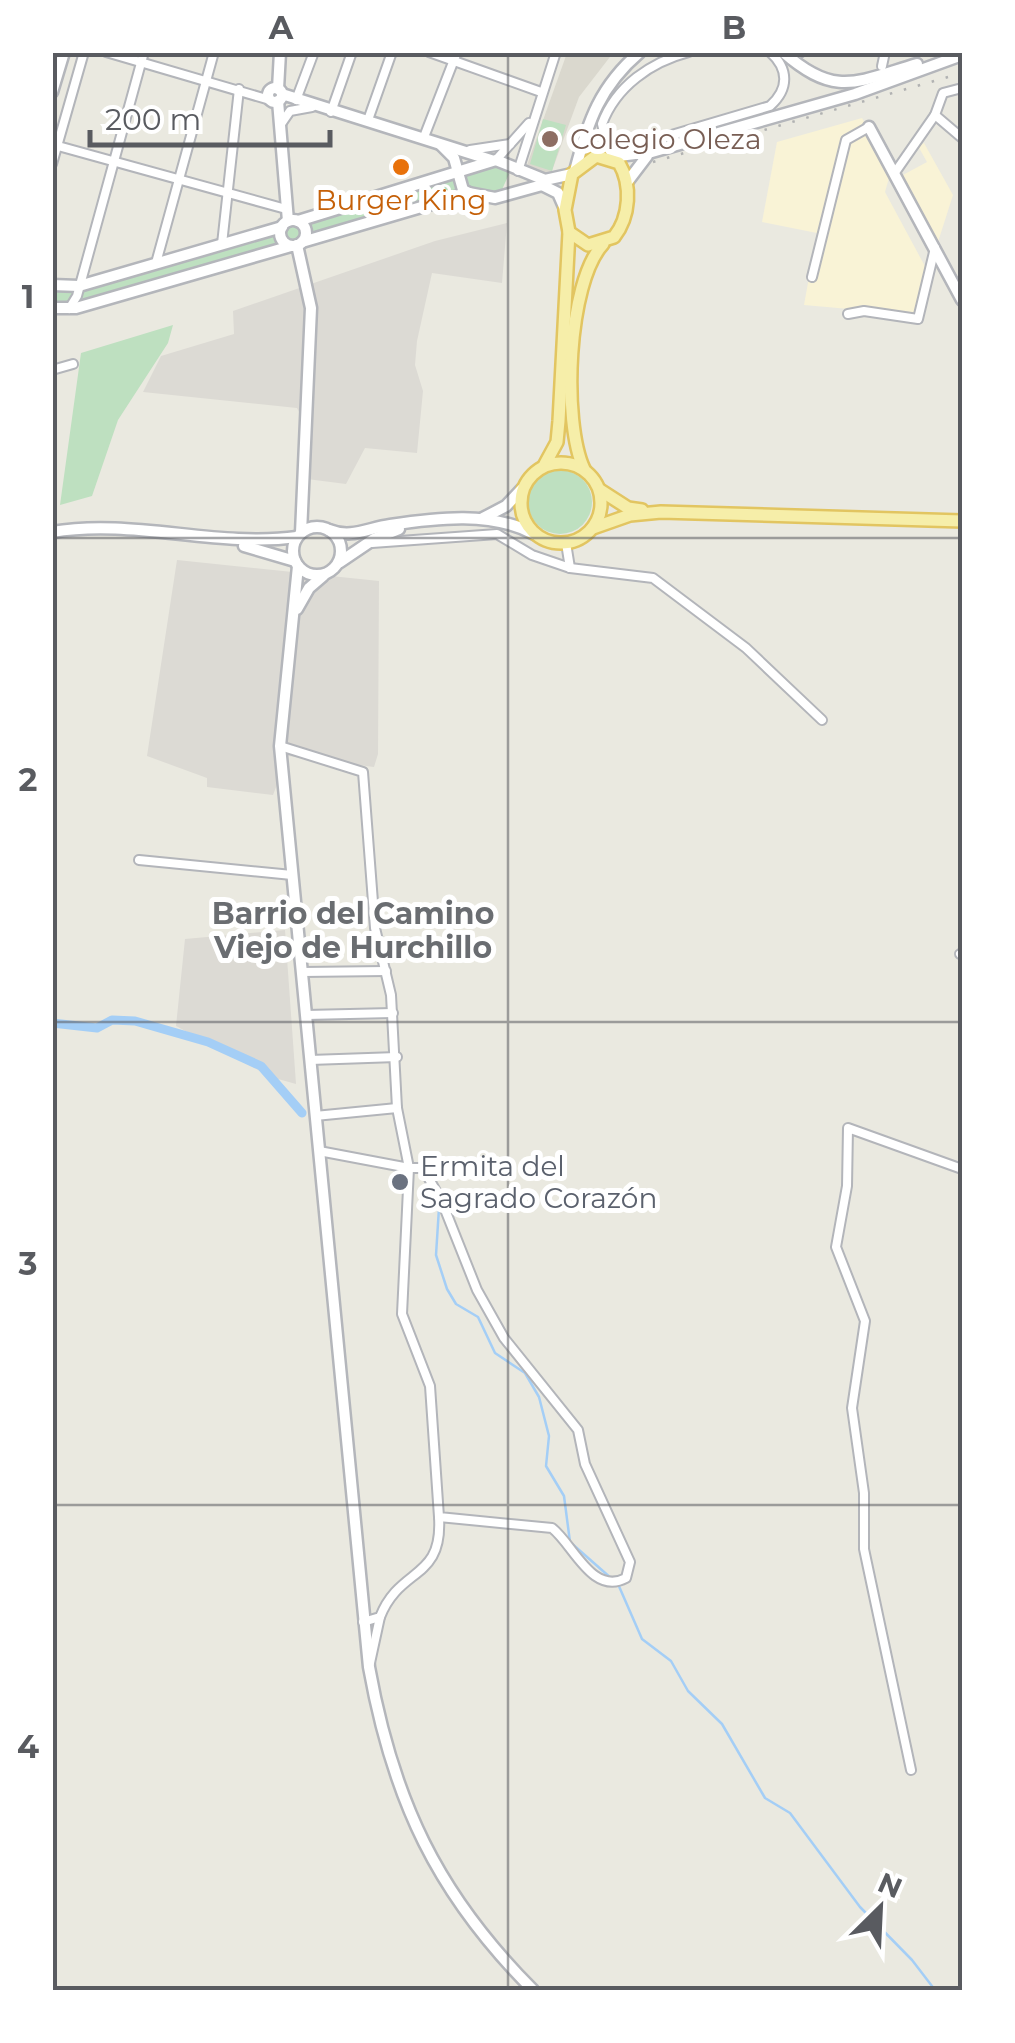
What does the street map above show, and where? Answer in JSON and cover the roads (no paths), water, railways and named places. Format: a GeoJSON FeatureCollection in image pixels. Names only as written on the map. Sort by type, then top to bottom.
{"type":"FeatureCollection","features":[{"type":"Feature","properties":{"kind":"main road"},"geometry":{"type":"LineString","coordinates":[[52,92],[64,52]]}},
{"type":"Feature","properties":{"kind":"main road"},"geometry":{"type":"LineString","coordinates":[[280,52],[273,94],[280,119],[290,220],[282,239],[297,244]]}},
{"type":"Feature","properties":{"kind":"main road"},"geometry":{"type":"LineString","coordinates":[[566,210],[585,134],[605,88],[640,52]]}},
{"type":"Feature","properties":{"kind":"main road"},"geometry":{"type":"LineString","coordinates":[[783,52],[815,78],[842,83],[955,52]]}},
{"type":"Feature","properties":{"kind":"main road"},"geometry":{"type":"LineString","coordinates":[[273,94],[466,150],[552,181],[574,173],[588,159],[621,159],[652,152],[855,94],[962,55]]}},
{"type":"Feature","properties":{"kind":"main road"},"geometry":{"type":"LineString","coordinates":[[855,94],[942,56]]}},
{"type":"Feature","properties":{"kind":"main road"},"geometry":{"type":"LineString","coordinates":[[870,127],[962,300]]}},
{"type":"Feature","properties":{"kind":"main road"},"geometry":{"type":"LineString","coordinates":[[585,134],[619,164],[628,181]]}},
{"type":"Feature","properties":{"kind":"main road"},"geometry":{"type":"LineString","coordinates":[[428,139],[447,148],[469,194]]}},
{"type":"Feature","properties":{"kind":"main road"},"geometry":{"type":"LineString","coordinates":[[652,152],[636,165],[628,181],[622,224],[593,254],[579,288],[572,426],[584,469],[600,490],[628,508],[661,512],[962,521]]}},
{"type":"Feature","properties":{"kind":"main road"},"geometry":{"type":"LineString","coordinates":[[52,285],[79,286],[494,160]]}},
{"type":"Feature","properties":{"kind":"main road"},"geometry":{"type":"LineString","coordinates":[[508,195],[518,170]]}},
{"type":"Feature","properties":{"kind":"main road"},"geometry":{"type":"LineString","coordinates":[[52,308],[69,309],[469,194],[495,198],[542,185],[558,193],[570,232],[557,442],[544,466],[506,506],[483,518]]}},
{"type":"Feature","properties":{"kind":"main road"},"geometry":{"type":"LineString","coordinates":[[290,220],[306,232],[297,244],[311,308],[299,535],[280,746],[369,1667],[382,1734],[408,1816],[468,1919],[534,1990]]}},
{"type":"Feature","properties":{"kind":"main road"},"geometry":{"type":"LineString","coordinates":[[570,232],[582,243],[603,244]]}},
{"type":"Feature","properties":{"kind":"main road"},"geometry":{"type":"LineString","coordinates":[[544,466],[557,462],[584,469]]}},
{"type":"Feature","properties":{"kind":"main road"},"geometry":{"type":"LineString","coordinates":[[522,489],[522,513],[534,534]]}},
{"type":"Feature","properties":{"kind":"main road"},"geometry":{"type":"LineString","coordinates":[[593,528],[600,516],[600,490]]}},
{"type":"Feature","properties":{"kind":"main road"},"geometry":{"type":"LineString","coordinates":[[299,504],[342,548],[339,562]]}},
{"type":"Feature","properties":{"kind":"main road"},"geometry":{"type":"LineString","coordinates":[[52,532],[100,529],[224,541],[325,529],[352,534],[483,518],[507,521],[566,543],[630,515],[661,512]]}},
{"type":"Feature","properties":{"kind":"main road"},"geometry":{"type":"LineString","coordinates":[[292,619],[310,588],[339,562],[368,543],[415,524]]}},
{"type":"Feature","properties":{"kind":"main road"},"geometry":{"type":"LineString","coordinates":[[224,541],[296,563],[316,576],[329,572]]}},
{"type":"Feature","properties":{"kind":"street"},"geometry":{"type":"LineString","coordinates":[[52,164],[84,52]]}},
{"type":"Feature","properties":{"kind":"street"},"geometry":{"type":"LineString","coordinates":[[106,52],[143,57],[206,80],[273,94]]}},
{"type":"Feature","properties":{"kind":"street"},"geometry":{"type":"LineString","coordinates":[[156,263],[214,52]]}},
{"type":"Feature","properties":{"kind":"street"},"geometry":{"type":"LineString","coordinates":[[280,119],[303,103],[314,52]]}},
{"type":"Feature","properties":{"kind":"street"},"geometry":{"type":"LineString","coordinates":[[331,112],[352,52]]}},
{"type":"Feature","properties":{"kind":"street"},"geometry":{"type":"LineString","coordinates":[[368,120],[392,52]]}},
{"type":"Feature","properties":{"kind":"street"},"geometry":{"type":"LineString","coordinates":[[429,52],[455,57],[541,92]]}},
{"type":"Feature","properties":{"kind":"street"},"geometry":{"type":"LineString","coordinates":[[518,170],[556,52]]}},
{"type":"Feature","properties":{"kind":"street"},"geometry":{"type":"LineString","coordinates":[[689,52],[658,63],[622,90],[602,124],[606,144],[624,149],[770,106],[783,92],[785,74],[770,52]]}},
{"type":"Feature","properties":{"kind":"street"},"geometry":{"type":"LineString","coordinates":[[882,66],[884,52]]}},
{"type":"Feature","properties":{"kind":"street"},"geometry":{"type":"LineString","coordinates":[[69,309],[79,286],[143,57]]}},
{"type":"Feature","properties":{"kind":"street"},"geometry":{"type":"LineString","coordinates":[[428,139],[455,57]]}},
{"type":"Feature","properties":{"kind":"street"},"geometry":{"type":"LineString","coordinates":[[896,171],[934,116],[943,93],[962,88]]}},
{"type":"Feature","properties":{"kind":"street"},"geometry":{"type":"LineString","coordinates":[[222,244],[239,89]]}},
{"type":"Feature","properties":{"kind":"street"},"geometry":{"type":"LineString","coordinates":[[934,116],[962,138]]}},
{"type":"Feature","properties":{"kind":"street"},"geometry":{"type":"LineString","coordinates":[[494,160],[532,120]]}},
{"type":"Feature","properties":{"kind":"street"},"geometry":{"type":"LineString","coordinates":[[812,277],[846,140],[870,127]]}},
{"type":"Feature","properties":{"kind":"street"},"geometry":{"type":"LineString","coordinates":[[466,150],[490,150],[514,142]]}},
{"type":"Feature","properties":{"kind":"street"},"geometry":{"type":"LineString","coordinates":[[58,146],[226,194],[290,220]]}},
{"type":"Feature","properties":{"kind":"street"},"geometry":{"type":"LineString","coordinates":[[848,314],[864,310],[918,319],[935,248]]}},
{"type":"Feature","properties":{"kind":"street"},"geometry":{"type":"LineString","coordinates":[[52,370],[73,364]]}},
{"type":"Feature","properties":{"kind":"street"},"geometry":{"type":"LineString","coordinates":[[368,543],[496,534],[532,554],[570,568],[653,578],[746,648],[822,720]]}},
{"type":"Feature","properties":{"kind":"street"},"geometry":{"type":"LineString","coordinates":[[566,543],[570,568]]}},
{"type":"Feature","properties":{"kind":"street"},"geometry":{"type":"LineString","coordinates":[[280,746],[364,772],[375,928],[393,1013],[397,1108],[409,1168],[402,1314],[429,1378],[441,1542],[430,1564],[389,1594],[369,1667]]}},
{"type":"Feature","properties":{"kind":"street"},"geometry":{"type":"LineString","coordinates":[[138,860],[292,876]]}},
{"type":"Feature","properties":{"kind":"street"},"geometry":{"type":"LineString","coordinates":[[302,972],[386,971]]}},
{"type":"Feature","properties":{"kind":"street"},"geometry":{"type":"LineString","coordinates":[[306,1016],[393,1013]]}},
{"type":"Feature","properties":{"kind":"street"},"geometry":{"type":"LineString","coordinates":[[310,1060],[397,1057]]}},
{"type":"Feature","properties":{"kind":"street"},"geometry":{"type":"LineString","coordinates":[[316,1116],[397,1108]]}},
{"type":"Feature","properties":{"kind":"street"},"geometry":{"type":"LineString","coordinates":[[911,1770],[864,1549],[864,1493],[859,1480],[852,1408],[866,1321],[836,1247],[847,1186],[848,1128],[962,1169]]}},
{"type":"Feature","properties":{"kind":"street"},"geometry":{"type":"LineString","coordinates":[[319,1151],[422,1168],[432,1181],[477,1290],[504,1338],[578,1430],[585,1464],[630,1562],[630,1573],[619,1582],[599,1579],[552,1528],[453,1515],[439,1517]]}},
{"type":"Feature","properties":{"kind":"street"},"geometry":{"type":"LineString","coordinates":[[364,1622],[380,1617]]}},
{"type":"Feature","properties":{"kind":"waterway"},"geometry":{"type":"LineString","coordinates":[[52,1023],[97,1028],[112,1020],[135,1021],[208,1042],[261,1066],[302,1113]]}},
{"type":"Feature","properties":{"kind":"waterway"},"geometry":{"type":"LineString","coordinates":[[439,1208],[436,1255],[447,1289],[456,1304],[478,1317],[495,1353],[525,1373],[539,1397],[549,1436],[546,1466],[564,1496],[570,1542],[612,1579]]}},
{"type":"Feature","properties":{"kind":"waterway"},"geometry":{"type":"LineString","coordinates":[[618,1584],[642,1639],[671,1661],[688,1691],[722,1724],[765,1798],[790,1813],[860,1907],[912,1960],[935,1990]]}},
{"type":"Feature","properties":{"kind":"railway"},"geometry":{"type":"LineString","coordinates":[[653,162],[962,73]]}},
{"type":"Feature","properties":{"kind":"place","name":"Colegio Oleza"},"geometry":{"type":"Point","coordinates":[550,139]}},
{"type":"Feature","properties":{"kind":"place","name":"Burger King"},"geometry":{"type":"Point","coordinates":[401,167]}},
{"type":"Feature","properties":{"kind":"place","name":"Ermita del Sagrado Corazón"},"geometry":{"type":"Point","coordinates":[400,1182]}},
{"type":"Feature","properties":{"kind":"district","name":"Barrio del Camino Viejo de Hurchillo"},"geometry":{"type":"Point","coordinates":[353,931]}}]}
